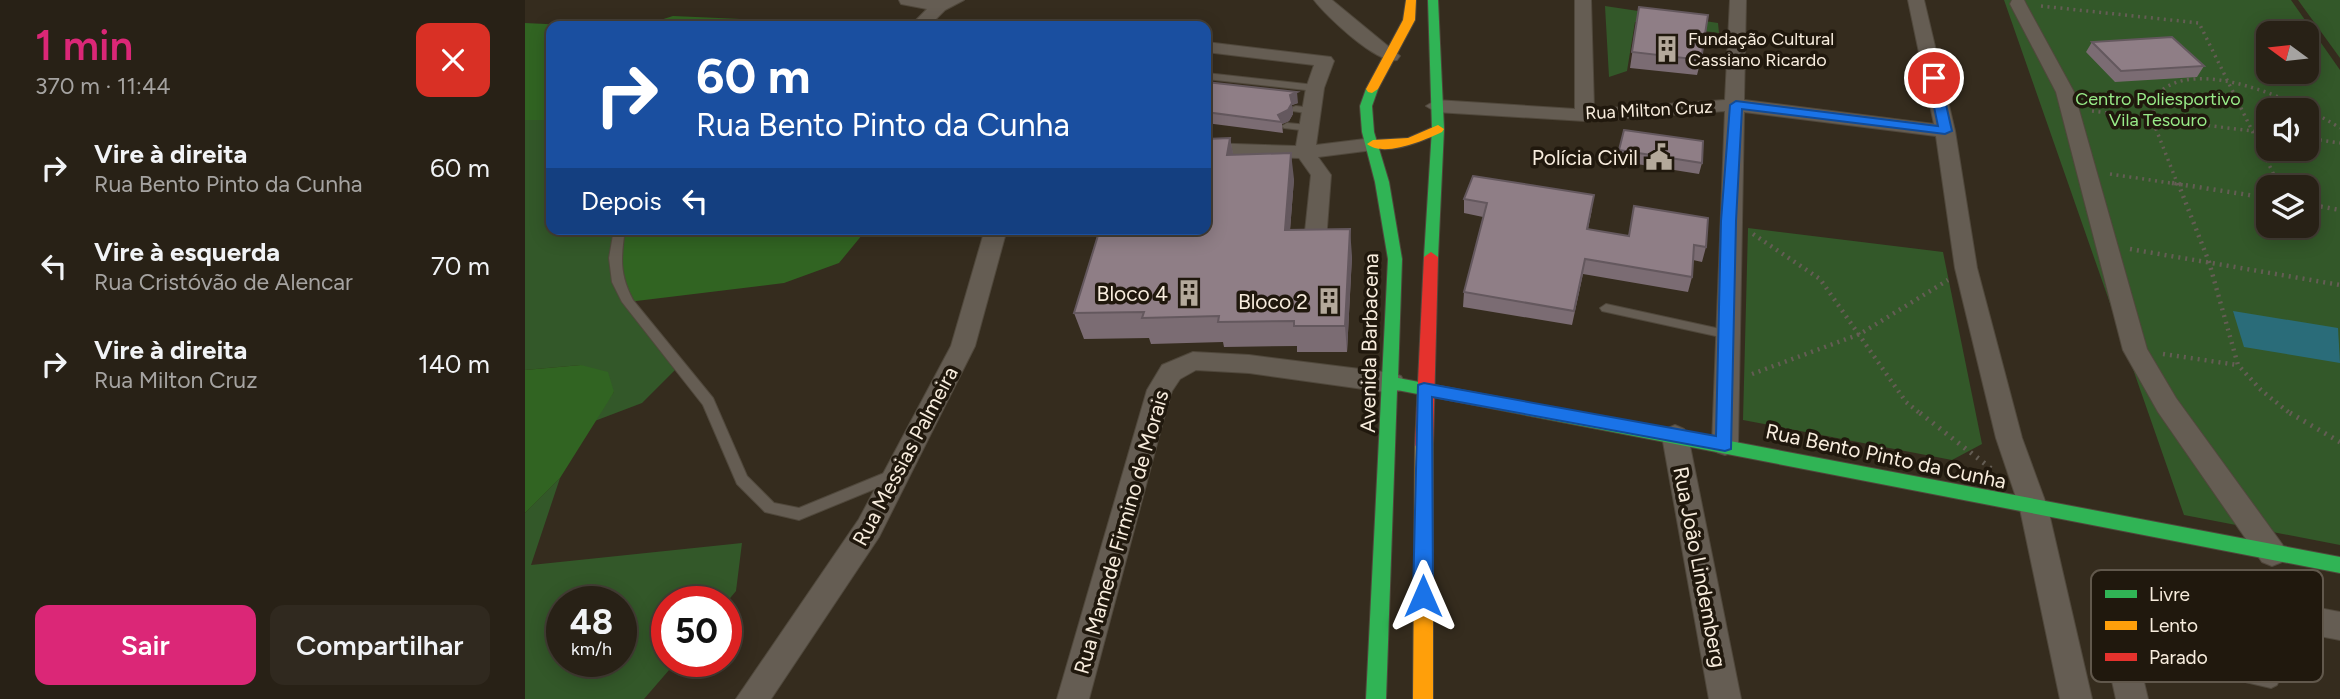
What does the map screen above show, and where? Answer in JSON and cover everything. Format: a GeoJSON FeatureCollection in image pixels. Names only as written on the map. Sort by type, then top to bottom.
{"type":"FeatureCollection","features":[{"type":"Feature","properties":{"kind":"main road","name":"Avenida Barbacena"},"geometry":{"type":"LineString","coordinates":[[1376,699],[1392,383],[1395,259],[1366,106],[1369,94],[1396,64],[1409,20],[1411,0]]}},
{"type":"Feature","properties":{"kind":"main road"},"geometry":{"type":"LineString","coordinates":[[1423,699],[1424,389],[1438,128],[1433,0]]}},
{"type":"Feature","properties":{"kind":"main road"},"geometry":{"type":"LineString","coordinates":[[1422,74],[1436,99]]}},
{"type":"Feature","properties":{"kind":"main road"},"geometry":{"type":"LineString","coordinates":[[1373,144],[1410,142],[1438,128]]}},
{"type":"Feature","properties":{"kind":"main road","name":"Rua Mamede Firmino de Morais"},"geometry":{"type":"LineString","coordinates":[[1392,383],[1424,389]]}},
{"type":"Feature","properties":{"kind":"main road","name":"Rua Bento Pinto da Cunha"},"geometry":{"type":"LineString","coordinates":[[1424,389],[1725,444],[2034,509],[2340,565]]}},
{"type":"Feature","properties":{"kind":"street"},"geometry":{"type":"LineString","coordinates":[[907,0],[939,6]]}},
{"type":"Feature","properties":{"kind":"street"},"geometry":{"type":"LineString","coordinates":[[925,21],[939,6],[956,0]]}},
{"type":"Feature","properties":{"kind":"street"},"geometry":{"type":"LineString","coordinates":[[1322,0],[1396,64]]}},
{"type":"Feature","properties":{"kind":"street"},"geometry":{"type":"LineString","coordinates":[[1583,0],[1585,115]]}},
{"type":"Feature","properties":{"kind":"street"},"geometry":{"type":"LineString","coordinates":[[1725,444],[1728,221],[1736,105],[1738,0]]}},
{"type":"Feature","properties":{"kind":"street"},"geometry":{"type":"LineString","coordinates":[[1916,0],[1945,131],[1966,268],[2009,438],[2034,509],[2076,699]]}},
{"type":"Feature","properties":{"kind":"street"},"geometry":{"type":"LineString","coordinates":[[2018,4],[2065,92],[2135,350],[2167,405],[2272,553]]}},
{"type":"Feature","properties":{"kind":"street"},"geometry":{"type":"LineString","coordinates":[[1211,48],[1325,61],[1305,116],[1305,152],[1321,176],[1315,241]]}},
{"type":"Feature","properties":{"kind":"street","name":"Rua Milton Cruz"},"geometry":{"type":"LineString","coordinates":[[1436,99],[1585,115],[1736,105],[1945,131]]}},
{"type":"Feature","properties":{"kind":"street"},"geometry":{"type":"LineString","coordinates":[[1211,149],[1305,152],[1373,144]]}},
{"type":"Feature","properties":{"kind":"street","name":"Rua Messias Palmeira"},"geometry":{"type":"LineString","coordinates":[[753,699],[870,528],[963,346],[994,235]]}},
{"type":"Feature","properties":{"kind":"street","name":"Rua Mamede Firmino de Morais"},"geometry":{"type":"LineString","coordinates":[[1073,699],[1149,425],[1160,390],[1171,372],[1193,361],[1249,364],[1392,383]]}},
{"type":"Feature","properties":{"kind":"street","name":"Rua João Lindemberg"},"geometry":{"type":"LineString","coordinates":[[1675,436],[1725,699]]}},
{"type":"Feature","properties":{"kind":"street"},"geometry":{"type":"LineString","coordinates":[[2128,682],[2132,699]]}},
{"type":"Feature","properties":{"kind":"lane"},"geometry":{"type":"LineString","coordinates":[[1211,77],[1315,88]]}},
{"type":"Feature","properties":{"kind":"lane"},"geometry":{"type":"LineString","coordinates":[[1287,126],[1305,116]]}},
{"type":"Feature","properties":{"kind":"lane"},"geometry":{"type":"LineString","coordinates":[[620,235],[618,282],[628,302],[708,401],[742,480],[770,508],[799,514],[898,473]]}},
{"type":"Feature","properties":{"kind":"lane"},"geometry":{"type":"LineString","coordinates":[[1606,308],[1725,334]]}},
{"type":"Feature","properties":{"kind":"path"},"geometry":{"type":"LineString","coordinates":[[2018,4],[2199,23],[2274,175]]}},
{"type":"Feature","properties":{"kind":"path"},"geometry":{"type":"LineString","coordinates":[[2340,128],[2299,103],[2228,81],[2184,82],[2166,86],[2153,102],[2152,119],[2175,184],[2209,262],[2238,365],[2261,390],[2299,420],[2340,442]]}},
{"type":"Feature","properties":{"kind":"path"},"geometry":{"type":"LineString","coordinates":[[2070,108],[2256,132]]}},
{"type":"Feature","properties":{"kind":"path"},"geometry":{"type":"LineString","coordinates":[[2319,140],[2340,143]]}},
{"type":"Feature","properties":{"kind":"path"},"geometry":{"type":"LineString","coordinates":[[2086,171],[2256,196]]}},
{"type":"Feature","properties":{"kind":"path"},"geometry":{"type":"LineString","coordinates":[[2319,206],[2340,210]]}},
{"type":"Feature","properties":{"kind":"path"},"geometry":{"type":"LineString","coordinates":[[1728,221],[1766,240],[1820,279],[1906,402],[1998,475]]}},
{"type":"Feature","properties":{"kind":"path"},"geometry":{"type":"LineString","coordinates":[[2106,246],[2340,285]]}},
{"type":"Feature","properties":{"kind":"path"},"geometry":{"type":"LineString","coordinates":[[1724,385],[1860,334],[1966,268]]}},
{"type":"Feature","properties":{"kind":"path"},"geometry":{"type":"LineString","coordinates":[[2135,350],[2238,365]]}},
{"type":"Feature","properties":{"kind":"green space","name":"Centro Poliesportivo Vila Tesouro"},"geometry":{"type":"Polygon","coordinates":[[[2004,0],[2291,0],[2306,21],[2256,21],[2256,84],[2319,84],[2319,40],[2340,70],[2340,545],[2184,515],[2004,0]]]}},
{"type":"Feature","properties":{"kind":"green space"},"geometry":{"type":"Polygon","coordinates":[[[2298,0],[2340,0],[2340,58],[2319,29],[2319,21],[2313,21],[2298,0]]]}},
{"type":"Feature","properties":{"kind":"green space"},"geometry":{"type":"Polygon","coordinates":[[[1605,6],[1718,23],[1719,33],[1635,22],[1627,71],[1609,77],[1605,6]]]}},
{"type":"Feature","properties":{"kind":"green space"},"geometry":{"type":"Polygon","coordinates":[[[673,16],[787,21],[657,21],[673,16]]]}},
{"type":"Feature","properties":{"kind":"green space"},"geometry":{"type":"Polygon","coordinates":[[[525,23],[546,24],[546,120],[525,120],[525,23]]]}},
{"type":"Feature","properties":{"kind":"green space"},"geometry":{"type":"Polygon","coordinates":[[[525,120],[546,120],[546,235],[620,235],[618,282],[678,367],[642,403],[592,422],[614,392],[581,365],[525,370],[525,120]]]}},
{"type":"Feature","properties":{"kind":"green space"},"geometry":{"type":"Polygon","coordinates":[[[1748,228],[1943,252],[1982,444],[1952,460],[1743,420],[1748,228]]]}},
{"type":"Feature","properties":{"kind":"green space"},"geometry":{"type":"Polygon","coordinates":[[[862,235],[839,263],[784,283],[628,302],[617,237],[862,235]]]}},
{"type":"Feature","properties":{"kind":"green space"},"geometry":{"type":"Polygon","coordinates":[[[581,365],[608,372],[614,392],[560,478],[525,513],[525,370],[581,365]]]}},
{"type":"Feature","properties":{"kind":"green space"},"geometry":{"type":"Polygon","coordinates":[[[560,478],[531,565],[742,543],[737,586],[651,586],[651,677],[663,677],[644,699],[525,699],[525,513],[560,478]]]}},
{"type":"Feature","properties":{"kind":"water"},"geometry":{"type":"Polygon","coordinates":[[[2233,311],[2338,328],[2340,363],[2244,347],[2233,311]]]}},
{"type":"Feature","properties":{"kind":"building","name":"Fundação Cultural Cassiano Ricardo"},"geometry":{"type":"Polygon","coordinates":[[[1639,7],[1708,15],[1701,60],[1632,52],[1639,7]]]}},
{"type":"Feature","properties":{"kind":"building"},"geometry":{"type":"Polygon","coordinates":[[[2172,37],[2204,66],[2121,71],[2092,42],[2172,37]]]}},
{"type":"Feature","properties":{"kind":"building"},"geometry":{"type":"Polygon","coordinates":[[[1211,83],[1297,92],[1290,95],[1292,103],[1288,110],[1278,115],[1282,122],[1211,113],[1211,83]]]}},
{"type":"Feature","properties":{"kind":"building"},"geometry":{"type":"Polygon","coordinates":[[[1624,130],[1703,141],[1702,163],[1619,150],[1624,130]]]}},
{"type":"Feature","properties":{"kind":"building"},"geometry":{"type":"Polygon","coordinates":[[[1230,138],[1227,155],[1291,153],[1285,230],[1350,229],[1345,326],[1294,326],[1294,321],[1218,322],[1219,316],[1142,318],[1144,312],[1074,313],[1098,235],[1211,235],[1211,139],[1230,138]]]}},
{"type":"Feature","properties":{"kind":"building"},"geometry":{"type":"Polygon","coordinates":[[[1473,176],[1594,195],[1587,229],[1629,236],[1634,206],[1708,218],[1706,247],[1694,245],[1692,277],[1585,259],[1574,311],[1464,292],[1487,203],[1464,199],[1473,176]]]}},
{"type":"Feature","properties":{"kind":"traffic: fast"},"geometry":{"type":"LineString","coordinates":[[1431,257],[1438,129],[1433,0]]}},
{"type":"Feature","properties":{"kind":"traffic: fast"},"geometry":{"type":"LineString","coordinates":[[1372,89],[1366,106],[1368,132],[1382,182],[1395,259],[1376,699]]}},
{"type":"Feature","properties":{"kind":"traffic: fast"},"geometry":{"type":"LineString","coordinates":[[1392,383],[2340,565]]}},
{"type":"Feature","properties":{"kind":"traffic: slow"},"geometry":{"type":"LineString","coordinates":[[1372,89],[1409,20],[1411,0]]}},
{"type":"Feature","properties":{"kind":"traffic: slow"},"geometry":{"type":"LineString","coordinates":[[1373,144],[1410,142],[1438,129]]}},
{"type":"Feature","properties":{"kind":"traffic: slow"},"geometry":{"type":"LineString","coordinates":[[1423,699],[1424,445]]}},
{"type":"Feature","properties":{"kind":"traffic: jam"},"geometry":{"type":"LineString","coordinates":[[1424,445],[1431,257]]}},
{"type":"Feature","properties":{"kind":"place","name":"Fundação Cultural Cassiano Ricardo"},"geometry":{"type":"Point","coordinates":[1667,49]}},
{"type":"Feature","properties":{"kind":"place","name":"Polícia Civil"},"geometry":{"type":"Point","coordinates":[1659,157]}},
{"type":"Feature","properties":{"kind":"place","name":"Bloco 4"},"geometry":{"type":"Point","coordinates":[1189,293]}},
{"type":"Feature","properties":{"kind":"place","name":"Bloco 2"},"geometry":{"type":"Point","coordinates":[1329,301]}},
{"type":"Feature","properties":{"kind":"route"},"geometry":{"type":"LineString","coordinates":[[1423,596],[1424,389],[1725,444],[1728,221],[1736,105],[1945,131],[1934,78]]}}]}
